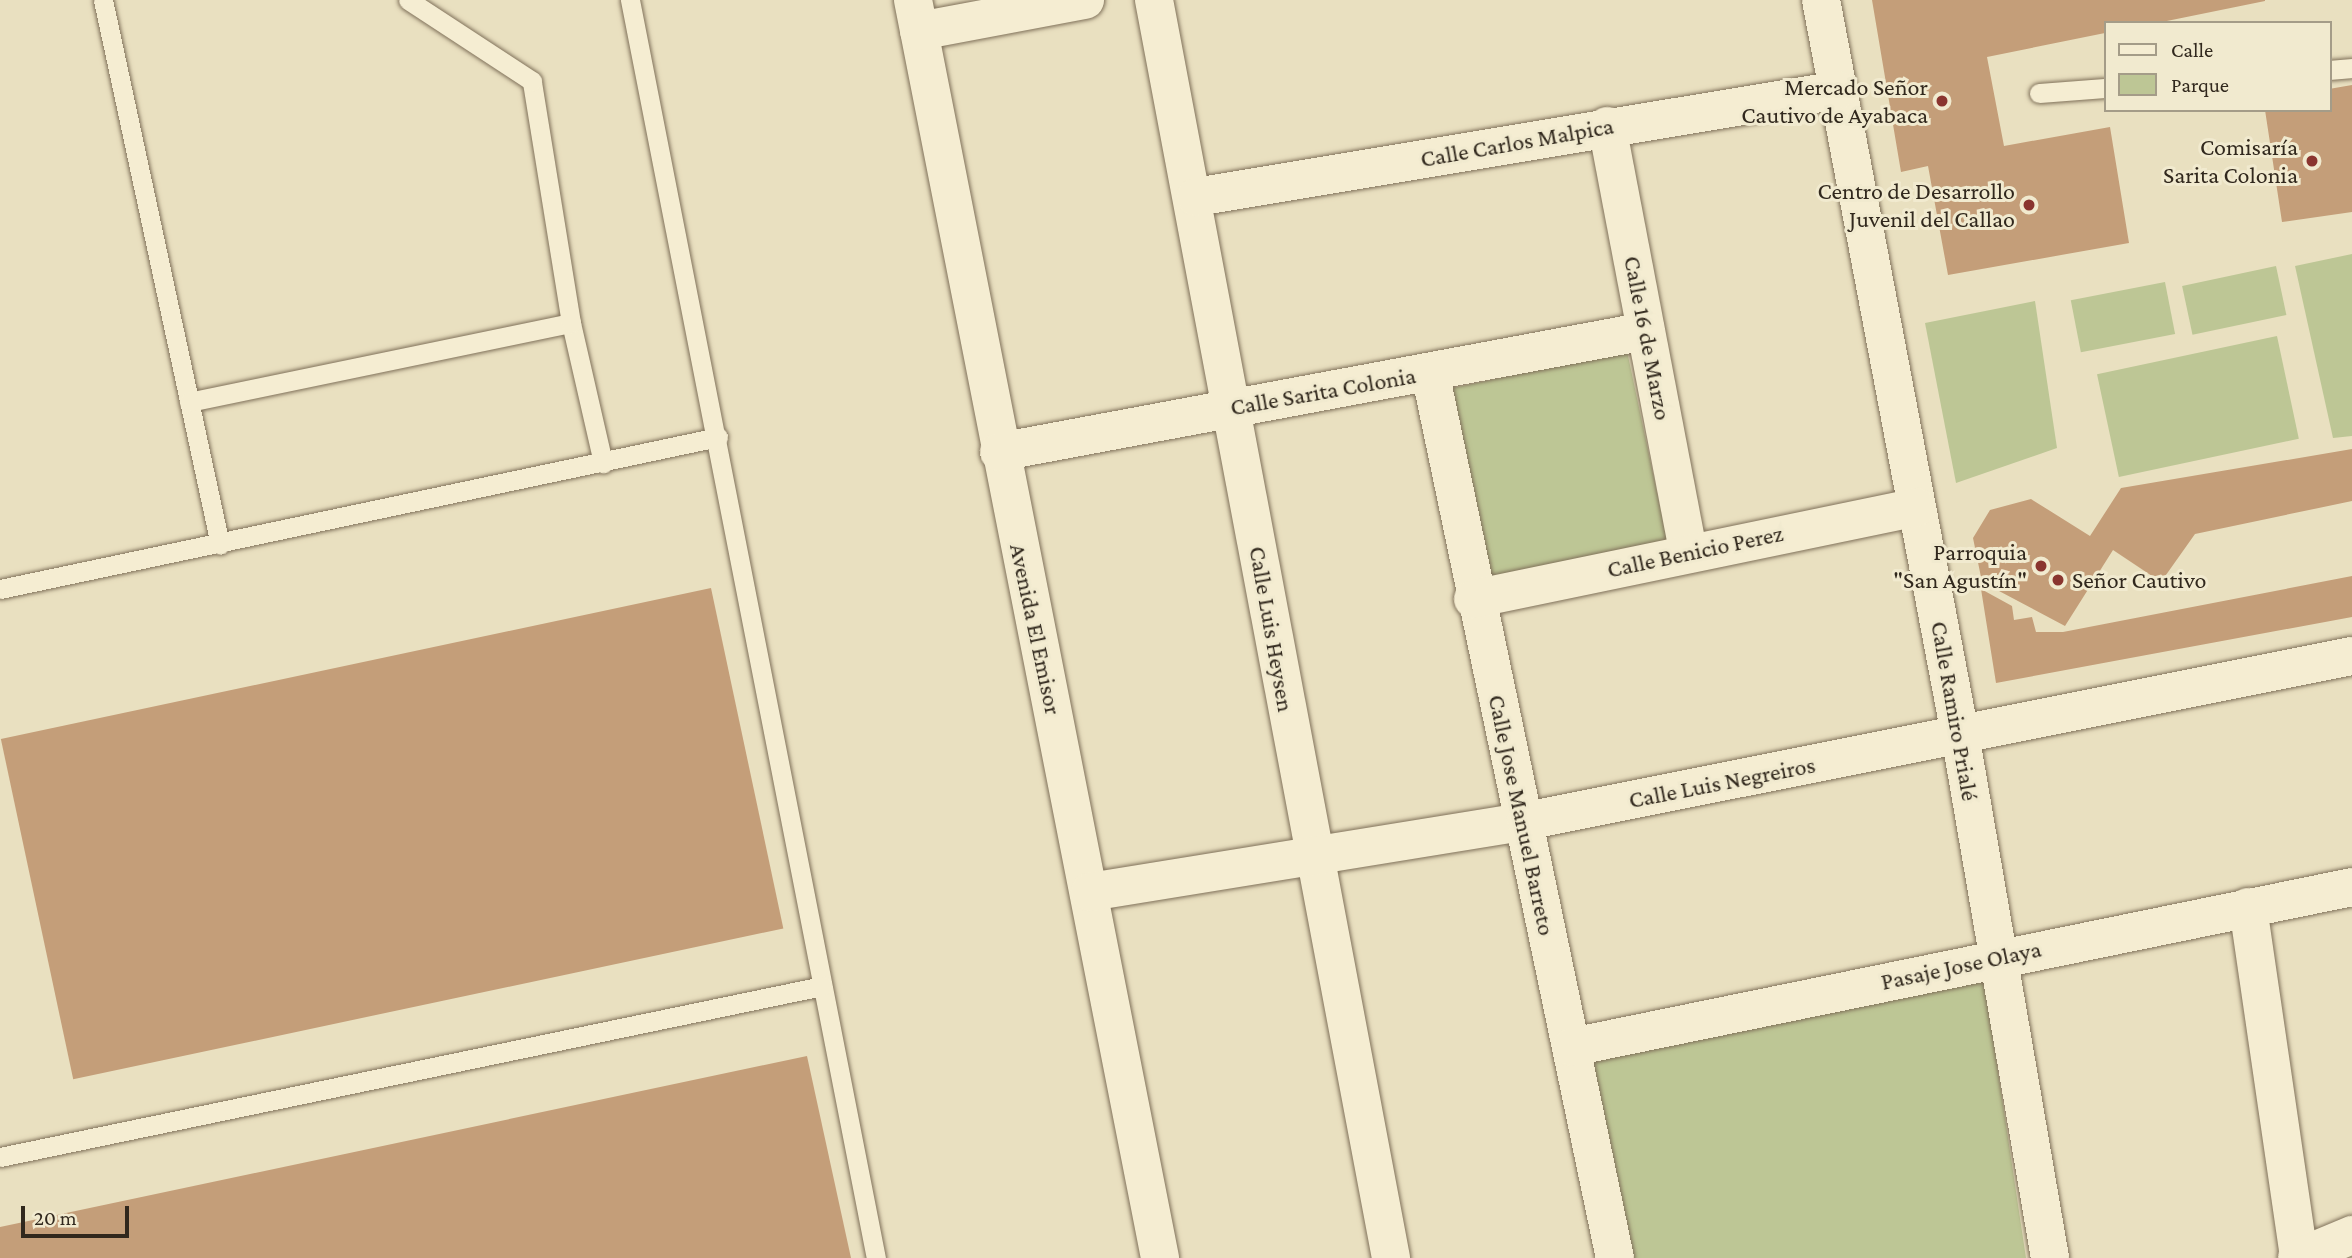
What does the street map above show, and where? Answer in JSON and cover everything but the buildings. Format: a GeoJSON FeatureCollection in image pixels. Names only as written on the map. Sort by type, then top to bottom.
{"type":"FeatureCollection","features":[{"type":"Feature","properties":{"kind":"street"},"geometry":{"type":"LineString","coordinates":[[916,16],[1085,0]]}},
{"type":"Feature","properties":{"kind":"street","name":"Calle Luis Heysen"},"geometry":{"type":"LineString","coordinates":[[1154,0],[1196,197],[1312,858],[1391,1258]]}},
{"type":"Feature","properties":{"kind":"street","name":"Calle Ramiro Prialé"},"geometry":{"type":"LineString","coordinates":[[1821,0],[1960,734],[2050,1258]]}},
{"type":"Feature","properties":{"kind":"street","name":"Avenida El Emisor"},"geometry":{"type":"LineString","coordinates":[[916,16],[999,452],[1090,892],[1160,1258]]}},
{"type":"Feature","properties":{"kind":"street","name":"Calle Carlos Malpica"},"geometry":{"type":"LineString","coordinates":[[1196,197],[1607,125],[1838,90]]}},
{"type":"Feature","properties":{"kind":"street","name":"Calle 16 de Marzo"},"geometry":{"type":"LineString","coordinates":[[1607,125],[1688,552]]}},
{"type":"Feature","properties":{"kind":"street","name":"Calle Sarita Colonia"},"geometry":{"type":"LineString","coordinates":[[999,452],[1646,331]]}},
{"type":"Feature","properties":{"kind":"street","name":"Calle Jose Manuel Barreto"},"geometry":{"type":"LineString","coordinates":[[1430,372],[1473,599],[1526,821],[1615,1258]]}},
{"type":"Feature","properties":{"kind":"street","name":"Calle Benicio Perez"},"geometry":{"type":"LineString","coordinates":[[1473,599],[1688,552],[1917,507]]}},
{"type":"Feature","properties":{"kind":"street","name":"Calle Luis Negreiros"},"geometry":{"type":"LineString","coordinates":[[1090,892],[1312,858],[1526,821],[2352,656]]}},
{"type":"Feature","properties":{"kind":"street","name":"Pasaje Jose Olaya"},"geometry":{"type":"LineString","coordinates":[[1572,1047],[1998,957],[2352,887]]}},
{"type":"Feature","properties":{"kind":"street"},"geometry":{"type":"LineString","coordinates":[[2248,907],[2298,1258],[2352,1235]]}},
{"type":"Feature","properties":{"kind":"lane"},"geometry":{"type":"LineString","coordinates":[[103,0],[220,545]]}},
{"type":"Feature","properties":{"kind":"lane"},"geometry":{"type":"LineString","coordinates":[[408,0],[532,81],[571,323],[603,463]]}},
{"type":"Feature","properties":{"kind":"lane"},"geometry":{"type":"LineString","coordinates":[[629,0],[718,437],[876,1258]]}},
{"type":"Feature","properties":{"kind":"lane"},"geometry":{"type":"LineString","coordinates":[[2331,70],[2352,68]]}},
{"type":"Feature","properties":{"kind":"lane"},"geometry":{"type":"LineString","coordinates":[[2039,93],[2104,88]]}},
{"type":"Feature","properties":{"kind":"lane"},"geometry":{"type":"LineString","coordinates":[[189,402],[571,323]]}},
{"type":"Feature","properties":{"kind":"lane"},"geometry":{"type":"LineString","coordinates":[[0,589],[220,545],[718,437]]}},
{"type":"Feature","properties":{"kind":"lane"},"geometry":{"type":"LineString","coordinates":[[0,1157],[822,986]]}},
{"type":"Feature","properties":{"kind":"green space"},"geometry":{"type":"Polygon","coordinates":[[[2352,254],[2352,436],[2333,438],[2295,266],[2352,254]]]}},
{"type":"Feature","properties":{"kind":"green space"},"geometry":{"type":"Polygon","coordinates":[[[2276,266],[2286,315],[2192,335],[2182,286],[2276,266]]]}},
{"type":"Feature","properties":{"kind":"green space"},"geometry":{"type":"Polygon","coordinates":[[[2165,282],[2175,334],[2081,352],[2071,300],[2165,282]]]}},
{"type":"Feature","properties":{"kind":"green space"},"geometry":{"type":"Polygon","coordinates":[[[2035,301],[2057,448],[1956,483],[1925,323],[2035,301]]]}},
{"type":"Feature","properties":{"kind":"green space"},"geometry":{"type":"Polygon","coordinates":[[[2277,336],[2299,439],[2119,477],[2097,374],[2277,336]]]}},
{"type":"Feature","properties":{"kind":"green space"},"geometry":{"type":"Polygon","coordinates":[[[1627,351],[1669,547],[1484,586],[1442,390],[1627,351]]]}},
{"type":"Feature","properties":{"kind":"green space"},"geometry":{"type":"Polygon","coordinates":[[[1983,971],[2026,1258],[1619,1258],[1577,1053],[1983,971]]]}},
{"type":"Feature","properties":{"kind":"place","name":"Mercado Señor Cautivo de Ayabaca"},"geometry":{"type":"Point","coordinates":[1942,101]}},
{"type":"Feature","properties":{"kind":"place","name":"Comisaría Sarita Colonia"},"geometry":{"type":"Point","coordinates":[2312,161]}},
{"type":"Feature","properties":{"kind":"place","name":"Centro de Desarrollo Juvenil del Callao"},"geometry":{"type":"Point","coordinates":[2029,205]}},
{"type":"Feature","properties":{"kind":"place","name":"Parroquia \"San Agustín\""},"geometry":{"type":"Point","coordinates":[2041,566]}},
{"type":"Feature","properties":{"kind":"place","name":"Señor Cautivo"},"geometry":{"type":"Point","coordinates":[2058,580]}}]}
